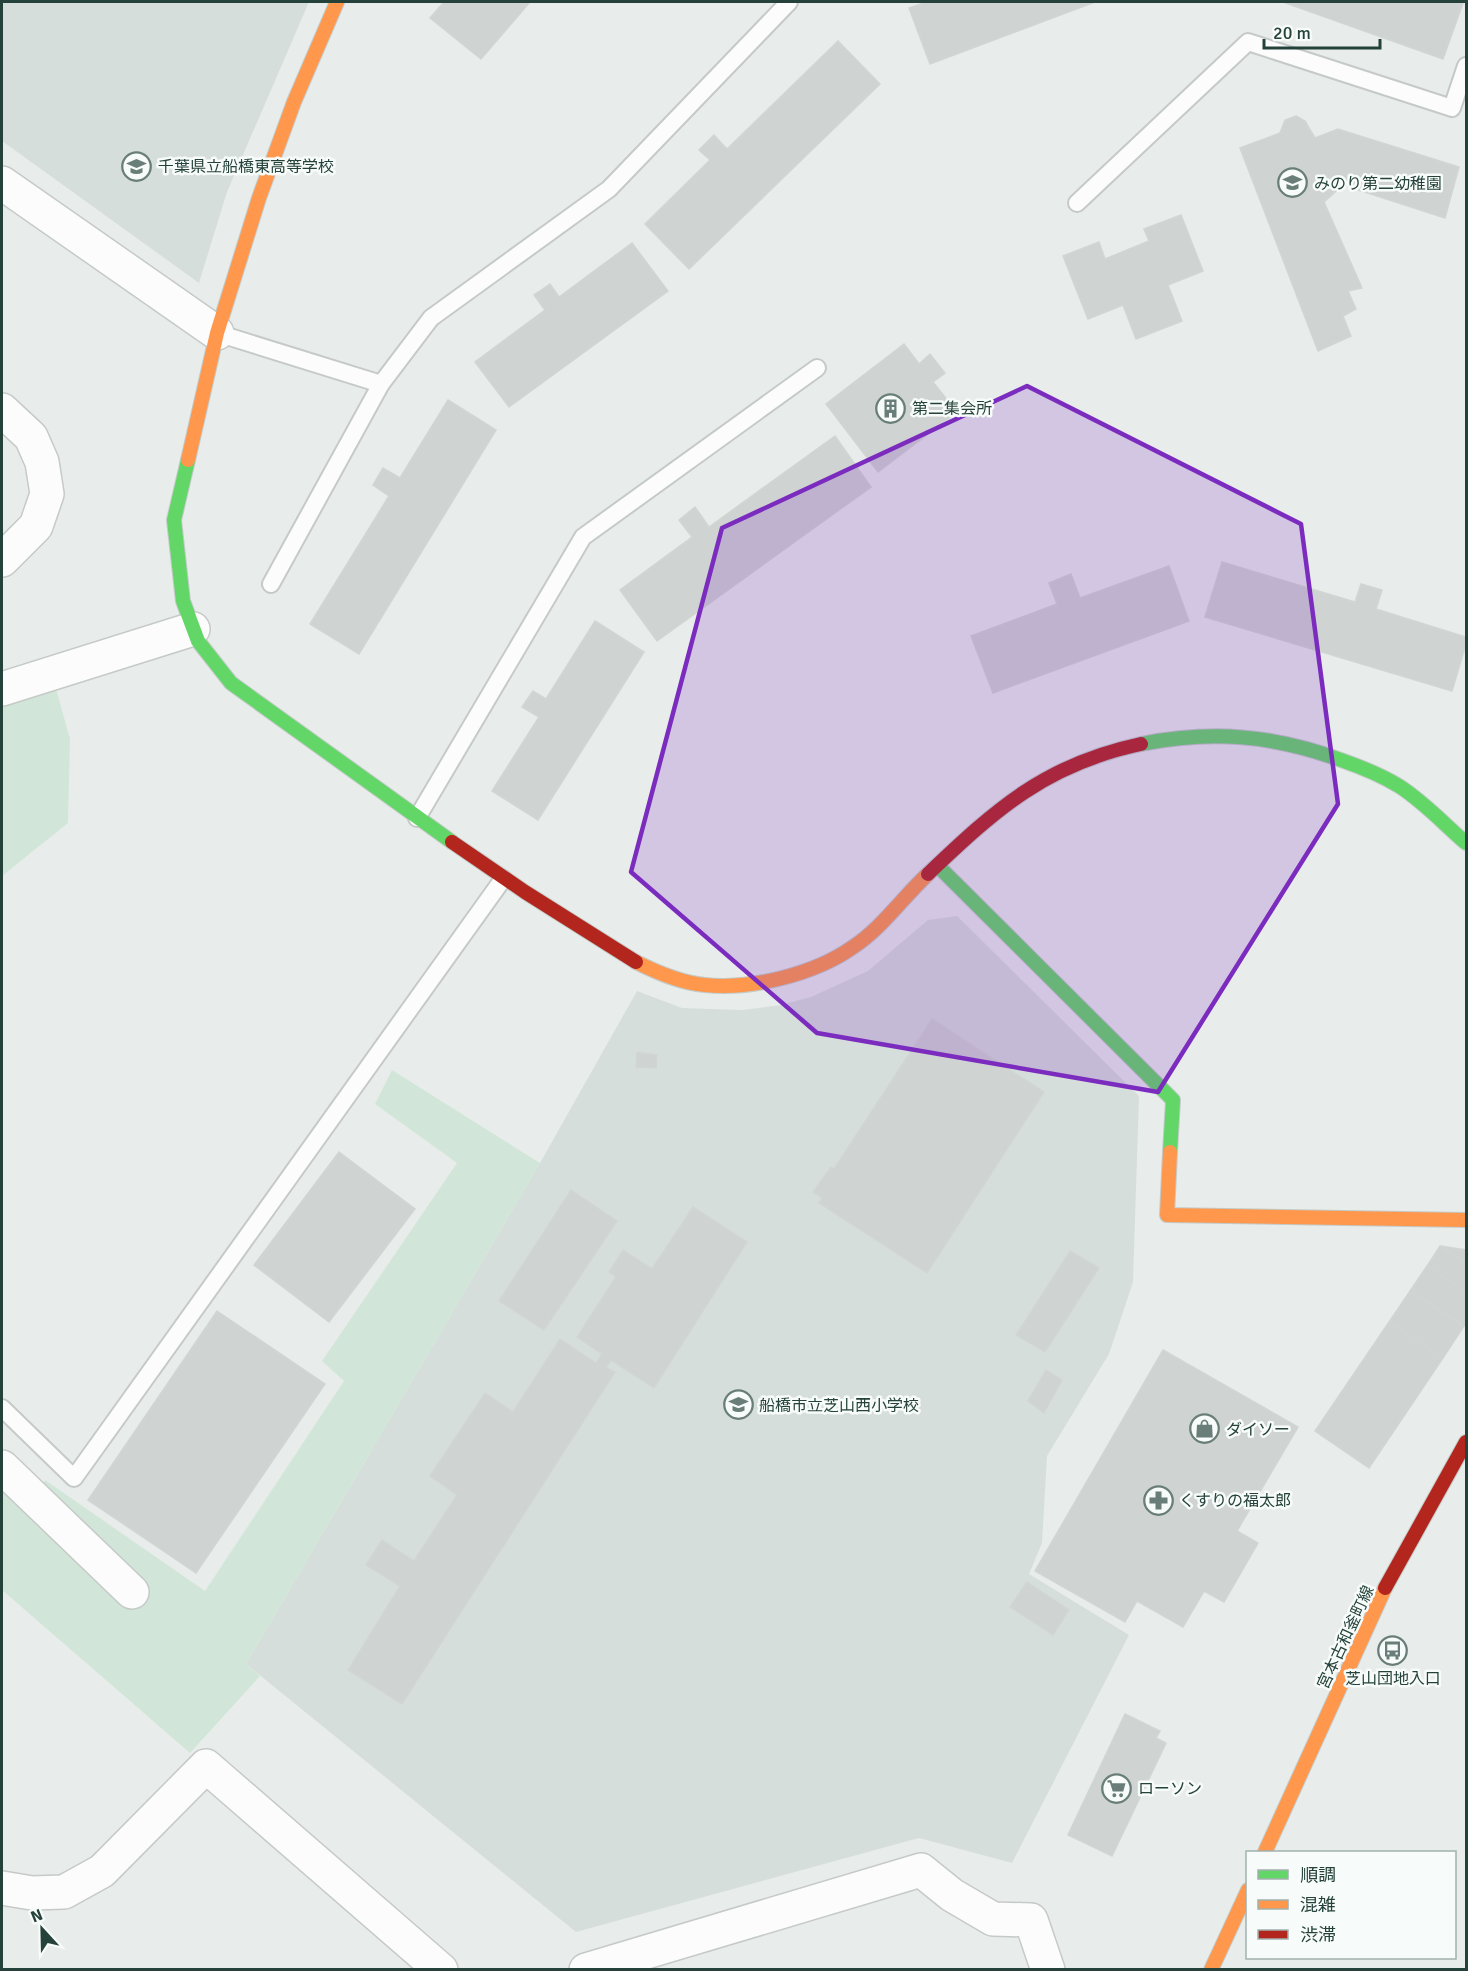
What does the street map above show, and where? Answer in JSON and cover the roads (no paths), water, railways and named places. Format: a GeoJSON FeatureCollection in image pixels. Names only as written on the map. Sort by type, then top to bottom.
{"type":"FeatureCollection","features":[{"type":"Feature","properties":{"kind":"street"},"geometry":{"type":"LineString","coordinates":[[337,2],[290,112],[259,198],[218,333],[174,520],[183,601],[198,641],[231,683],[503,879],[637,962],[678,979],[704,985],[737,985],[803,972],[854,948],[938,866],[1014,797],[1070,766],[1105,753],[1141,744],[1212,735],[1252,737],[1292,743],[1364,768],[1401,788],[1467,843]]}},
{"type":"Feature","properties":{"kind":"street"},"geometry":{"type":"LineString","coordinates":[[2,183],[218,333]]}},
{"type":"Feature","properties":{"kind":"street"},"geometry":{"type":"LineString","coordinates":[[2,410],[31,437],[42,462],[47,494],[36,526],[2,560]]}},
{"type":"Feature","properties":{"kind":"street"},"geometry":{"type":"LineString","coordinates":[[2,689],[193,629]]}},
{"type":"Feature","properties":{"kind":"street"},"geometry":{"type":"LineString","coordinates":[[938,866],[1173,1100],[1167,1215],[1467,1220]]}},
{"type":"Feature","properties":{"kind":"street","name":"宮本古和釜町線"},"geometry":{"type":"LineString","coordinates":[[1265,1851],[1385,1588],[1467,1442]]}},
{"type":"Feature","properties":{"kind":"street"},"geometry":{"type":"LineString","coordinates":[[2,1467],[132,1592]]}},
{"type":"Feature","properties":{"kind":"street"},"geometry":{"type":"LineString","coordinates":[[2,1888],[32,1893],[64,1892],[102,1871],[206,1766],[441,1970]]}},
{"type":"Feature","properties":{"kind":"street"},"geometry":{"type":"LineString","coordinates":[[586,1970],[921,1870],[952,1895],[993,1919],[1031,1920],[1048,1970]]}},
{"type":"Feature","properties":{"kind":"street"},"geometry":{"type":"LineString","coordinates":[[1211,1970],[1246,1894]]}},
{"type":"Feature","properties":{"kind":"lane"},"geometry":{"type":"LineString","coordinates":[[271,584],[381,384],[431,318],[609,189],[789,2]]}},
{"type":"Feature","properties":{"kind":"lane"},"geometry":{"type":"LineString","coordinates":[[1077,203],[1248,42],[1452,108],[1467,66]]}},
{"type":"Feature","properties":{"kind":"lane"},"geometry":{"type":"LineString","coordinates":[[218,333],[381,384]]}},
{"type":"Feature","properties":{"kind":"lane"},"geometry":{"type":"LineString","coordinates":[[417,818],[583,537],[817,368]]}},
{"type":"Feature","properties":{"kind":"lane"},"geometry":{"type":"LineString","coordinates":[[2,1408],[74,1478],[503,879]]}},
{"type":"Feature","properties":{"kind":"place","name":"千葉県立船橋東高等学校"},"geometry":{"type":"Point","coordinates":[137,166]}},
{"type":"Feature","properties":{"kind":"place","name":"みのり第二幼稚園"},"geometry":{"type":"Point","coordinates":[1293,183]}},
{"type":"Feature","properties":{"kind":"place","name":"第二集会所"},"geometry":{"type":"Point","coordinates":[891,408]}},
{"type":"Feature","properties":{"kind":"place","name":"船橋市立芝山西小学校"},"geometry":{"type":"Point","coordinates":[738,1405]}},
{"type":"Feature","properties":{"kind":"place","name":"ダイソー"},"geometry":{"type":"Point","coordinates":[1205,1429]}},
{"type":"Feature","properties":{"kind":"place","name":"くすりの福太郎"},"geometry":{"type":"Point","coordinates":[1158,1500]}},
{"type":"Feature","properties":{"kind":"place","name":"芝山団地入口"},"geometry":{"type":"Point","coordinates":[1393,1650]}},
{"type":"Feature","properties":{"kind":"place","name":"ローソン"},"geometry":{"type":"Point","coordinates":[1117,1788]}}]}
